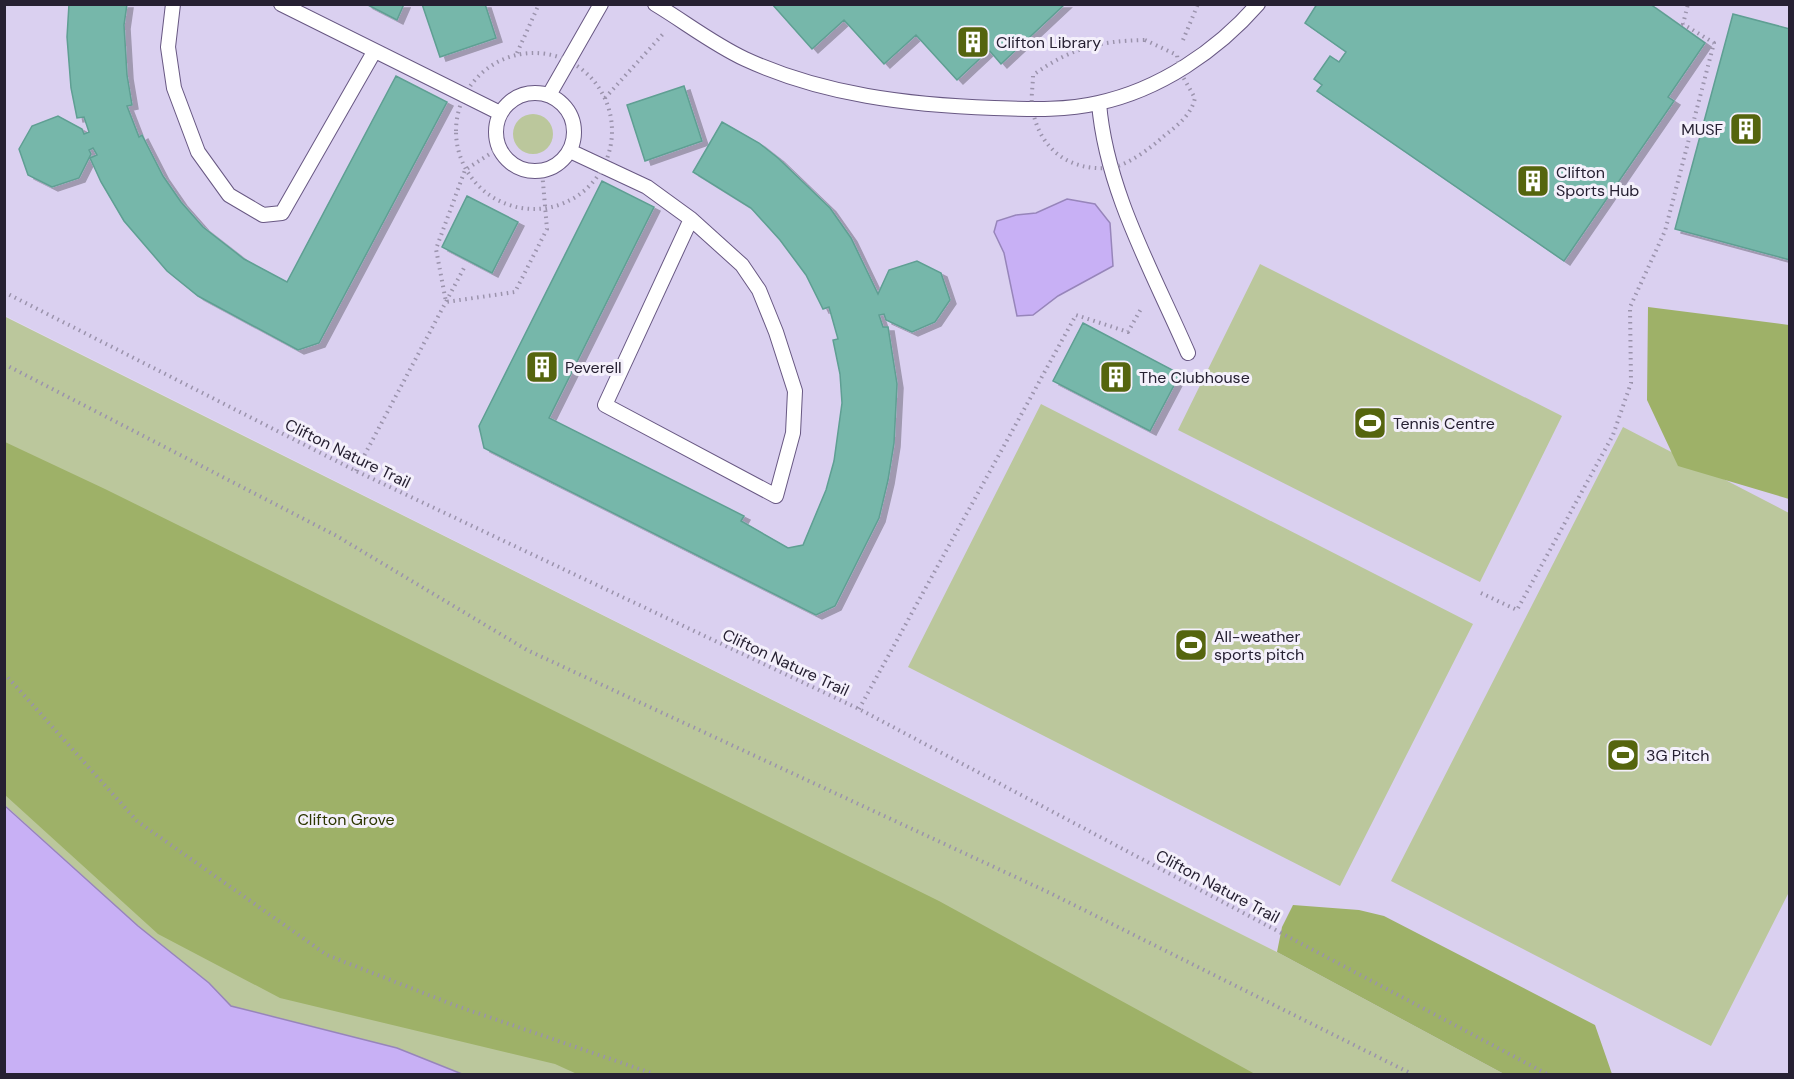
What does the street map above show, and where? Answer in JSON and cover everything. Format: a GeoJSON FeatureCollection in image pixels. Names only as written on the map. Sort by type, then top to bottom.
{"type":"FeatureCollection","features":[{"type":"Feature","properties":{"kind":"lane"},"geometry":{"type":"LineString","coordinates":[[173,4],[168,47],[174,88],[198,152],[229,195],[263,215],[282,213],[374,52]]}},
{"type":"Feature","properties":{"kind":"lane"},"geometry":{"type":"LineString","coordinates":[[281,4],[500,113]]}},
{"type":"Feature","properties":{"kind":"lane"},"geometry":{"type":"LineString","coordinates":[[549,95],[601,4]]}},
{"type":"Feature","properties":{"kind":"lane"},"geometry":{"type":"LineString","coordinates":[[655,4],[745,59],[847,92],[939,106],[1032,110],[1099,103],[1128,94],[1179,70],[1219,44],[1258,4]]}},
{"type":"Feature","properties":{"kind":"lane"},"geometry":{"type":"LineString","coordinates":[[535,92],[549,95],[567,108],[575,129],[570,151],[558,164],[542,171],[525,170],[509,162],[499,148],[495,130],[500,113],[509,102],[521,95],[535,92]]}},
{"type":"Feature","properties":{"kind":"lane"},"geometry":{"type":"LineString","coordinates":[[1099,103],[1101,134],[1111,168],[1188,353]]}},
{"type":"Feature","properties":{"kind":"lane"},"geometry":{"type":"LineString","coordinates":[[570,151],[647,187],[691,219],[742,265],[759,290],[776,332],[795,391],[794,433],[776,496],[605,405],[691,219]]}},
{"type":"Feature","properties":{"kind":"path"},"geometry":{"type":"LineString","coordinates":[[517,54],[539,4]]}},
{"type":"Feature","properties":{"kind":"path"},"geometry":{"type":"LineString","coordinates":[[1177,55],[1198,4]]}},
{"type":"Feature","properties":{"kind":"path"},"geometry":{"type":"LineString","coordinates":[[1481,593],[1517,610],[1612,435],[1631,383],[1630,307],[1665,231],[1714,43],[1683,24],[1688,4]]}},
{"type":"Feature","properties":{"kind":"path"},"geometry":{"type":"LineString","coordinates":[[605,98],[678,18]]}},
{"type":"Feature","properties":{"kind":"path"},"geometry":{"type":"LineString","coordinates":[[544,53],[569,61],[590,76],[605,98],[612,124],[611,145],[604,165],[594,181],[581,194],[564,204],[545,209],[514,207],[499,201],[486,193],[465,170],[458,151],[455,132],[457,112],[464,94],[486,68],[517,54],[544,53]]}},
{"type":"Feature","properties":{"kind":"path"},"geometry":{"type":"LineString","coordinates":[[446,302],[436,249],[465,170],[499,148]]}},
{"type":"Feature","properties":{"kind":"path"},"geometry":{"type":"LineString","coordinates":[[446,302],[515,292],[547,229],[542,171]]}},
{"type":"Feature","properties":{"kind":"path"},"geometry":{"type":"LineString","coordinates":[[356,471],[465,266]]}},
{"type":"Feature","properties":{"kind":"path"},"geometry":{"type":"LineString","coordinates":[[859,709],[1076,315],[1128,332],[1157,282]]}},
{"type":"Feature","properties":{"kind":"path","name":"Clifton Nature Trail"},"geometry":{"type":"LineString","coordinates":[[4,292],[356,471],[859,709],[1547,1074]]}},
{"type":"Feature","properties":{"kind":"path"},"geometry":{"type":"LineString","coordinates":[[4,364],[334,535],[527,650],[1050,893],[1412,1074]]}},
{"type":"Feature","properties":{"kind":"path"},"geometry":{"type":"LineString","coordinates":[[4,673],[137,821],[327,955],[454,1005],[654,1074]]}},
{"type":"Feature","properties":{"kind":"shaded area"},"geometry":{"type":"Polygon","coordinates":[[[4,5],[1789,5],[1789,1074],[1504,1074],[1277,952],[5,316],[4,5]]]}},
{"type":"Feature","properties":{"kind":"shaded area"},"geometry":{"type":"Polygon","coordinates":[[[1067,199],[1095,204],[1110,223],[1113,266],[1058,296],[1033,315],[1017,316],[1004,253],[994,232],[997,221],[1016,215],[1036,213],[1067,199]]]}},
{"type":"Feature","properties":{"kind":"shaded area"},"geometry":{"type":"Polygon","coordinates":[[[4,805],[138,926],[209,983],[231,1006],[397,1048],[462,1074],[5,1074],[4,805]]]}},
{"type":"Feature","properties":{"kind":"green space"},"geometry":{"type":"Polygon","coordinates":[[[533,114],[547,120],[553,134],[547,148],[533,154],[519,148],[513,134],[519,120],[533,114]]]}},
{"type":"Feature","properties":{"kind":"green space","name":"Tennis Centre"},"geometry":{"type":"Polygon","coordinates":[[[1260,264],[1562,416],[1480,582],[1178,430],[1260,264]]]}},
{"type":"Feature","properties":{"kind":"green space"},"geometry":{"type":"Polygon","coordinates":[[[1648,307],[1789,325],[1789,499],[1678,466],[1647,400],[1648,307]]]}},
{"type":"Feature","properties":{"kind":"green space","name":"Clifton Grove"},"geometry":{"type":"Polygon","coordinates":[[[4,316],[1277,952],[1504,1074],[462,1074],[397,1048],[231,1006],[209,983],[138,926],[5,805],[4,316]]]}},
{"type":"Feature","properties":{"kind":"green space","name":"All-weather sports pitch"},"geometry":{"type":"Polygon","coordinates":[[[1041,404],[1473,624],[1340,886],[908,667],[1041,404]]]}},
{"type":"Feature","properties":{"kind":"green space","name":"3G Pitch"},"geometry":{"type":"Polygon","coordinates":[[[1623,427],[1789,513],[1789,892],[1711,1046],[1391,881],[1623,427]]]}},
{"type":"Feature","properties":{"kind":"green space","name":"Clifton Grove"},"geometry":{"type":"Polygon","coordinates":[[[5,442],[105,489],[939,901],[1255,1074],[577,1074],[555,1064],[280,998],[158,934],[5,795],[5,442]]]}},
{"type":"Feature","properties":{"kind":"green space"},"geometry":{"type":"Polygon","coordinates":[[[1293,905],[1359,910],[1384,916],[1595,1025],[1612,1074],[1504,1074],[1277,952],[1282,927],[1293,905]]]}},
{"type":"Feature","properties":{"kind":"building"},"geometry":{"type":"Polygon","coordinates":[[[69,4],[127,4],[124,25],[127,75],[132,105],[127,106],[139,137],[142,135],[163,176],[181,202],[203,227],[244,259],[287,282],[396,76],[447,102],[319,343],[298,350],[198,296],[167,271],[124,221],[90,158],[97,155],[93,148],[89,150],[91,154],[79,178],[52,187],[28,175],[19,149],[32,126],[58,116],[82,129],[84,134],[89,132],[84,117],[77,118],[71,88],[67,37],[69,4]]]}},
{"type":"Feature","properties":{"kind":"building"},"geometry":{"type":"Polygon","coordinates":[[[366,4],[404,4],[397,20],[366,4]]]}},
{"type":"Feature","properties":{"kind":"building"},"geometry":{"type":"Polygon","coordinates":[[[422,4],[485,4],[496,38],[440,57],[422,4]]]}},
{"type":"Feature","properties":{"kind":"building"},"geometry":{"type":"Polygon","coordinates":[[[422,4],[485,4],[496,38],[440,57],[422,4]]]}},
{"type":"Feature","properties":{"kind":"building","name":"Clifton Library"},"geometry":{"type":"Polygon","coordinates":[[[772,4],[1065,4],[1001,64],[989,50],[957,80],[916,35],[884,64],[844,20],[812,49],[772,4]]]}},
{"type":"Feature","properties":{"kind":"building","name":"Clifton Sports Hub"},"geometry":{"type":"Polygon","coordinates":[[[1317,4],[1650,4],[1705,43],[1668,97],[1674,101],[1564,261],[1317,91],[1322,85],[1314,79],[1330,56],[1339,62],[1346,52],[1305,23],[1317,4]]]}},
{"type":"Feature","properties":{"kind":"building","name":"MUSF"},"geometry":{"type":"Polygon","coordinates":[[[1733,14],[1790,29],[1790,260],[1675,229],[1733,14]]]}},
{"type":"Feature","properties":{"kind":"building"},"geometry":{"type":"Polygon","coordinates":[[[684,86],[702,141],[645,161],[627,105],[684,86]]]}},
{"type":"Feature","properties":{"kind":"building"},"geometry":{"type":"Polygon","coordinates":[[[684,86],[702,141],[645,161],[627,105],[684,86]]]}},
{"type":"Feature","properties":{"kind":"building","name":"Peverell"},"geometry":{"type":"Polygon","coordinates":[[[722,122],[759,143],[778,158],[830,208],[851,238],[878,294],[889,270],[917,261],[941,273],[950,300],[935,322],[912,332],[886,320],[884,314],[879,315],[883,327],[888,327],[897,384],[894,443],[888,480],[879,518],[835,606],[816,615],[484,448],[479,426],[602,181],[654,207],[549,418],[744,516],[741,521],[788,548],[803,545],[826,490],[834,461],[842,403],[840,374],[833,340],[838,339],[829,307],[823,309],[806,275],[780,240],[751,208],[693,172],[722,122]]]}},
{"type":"Feature","properties":{"kind":"building"},"geometry":{"type":"Polygon","coordinates":[[[467,196],[518,222],[492,273],[442,247],[467,196]]]}},
{"type":"Feature","properties":{"kind":"building"},"geometry":{"type":"Polygon","coordinates":[[[467,196],[518,222],[492,273],[442,247],[467,196]]]}},
{"type":"Feature","properties":{"kind":"building","name":"The Clubhouse"},"geometry":{"type":"Polygon","coordinates":[[[1083,323],[1180,374],[1150,431],[1053,381],[1083,323]]]}},
{"type":"Feature","properties":{"kind":"place","name":"Clifton Library"},"geometry":{"type":"Point","coordinates":[973,42]}},
{"type":"Feature","properties":{"kind":"place","name":"MUSF"},"geometry":{"type":"Point","coordinates":[1746,129]}},
{"type":"Feature","properties":{"kind":"place","name":"Clifton Sports Hub"},"geometry":{"type":"Point","coordinates":[1533,181]}},
{"type":"Feature","properties":{"kind":"place","name":"Peverell"},"geometry":{"type":"Point","coordinates":[542,367]}},
{"type":"Feature","properties":{"kind":"place","name":"The Clubhouse"},"geometry":{"type":"Point","coordinates":[1116,377]}},
{"type":"Feature","properties":{"kind":"place","name":"Tennis Centre"},"geometry":{"type":"Point","coordinates":[1370,423]}},
{"type":"Feature","properties":{"kind":"place","name":"All-weather sports pitch"},"geometry":{"type":"Point","coordinates":[1191,645]}},
{"type":"Feature","properties":{"kind":"place","name":"3G Pitch"},"geometry":{"type":"Point","coordinates":[1623,755]}}]}
